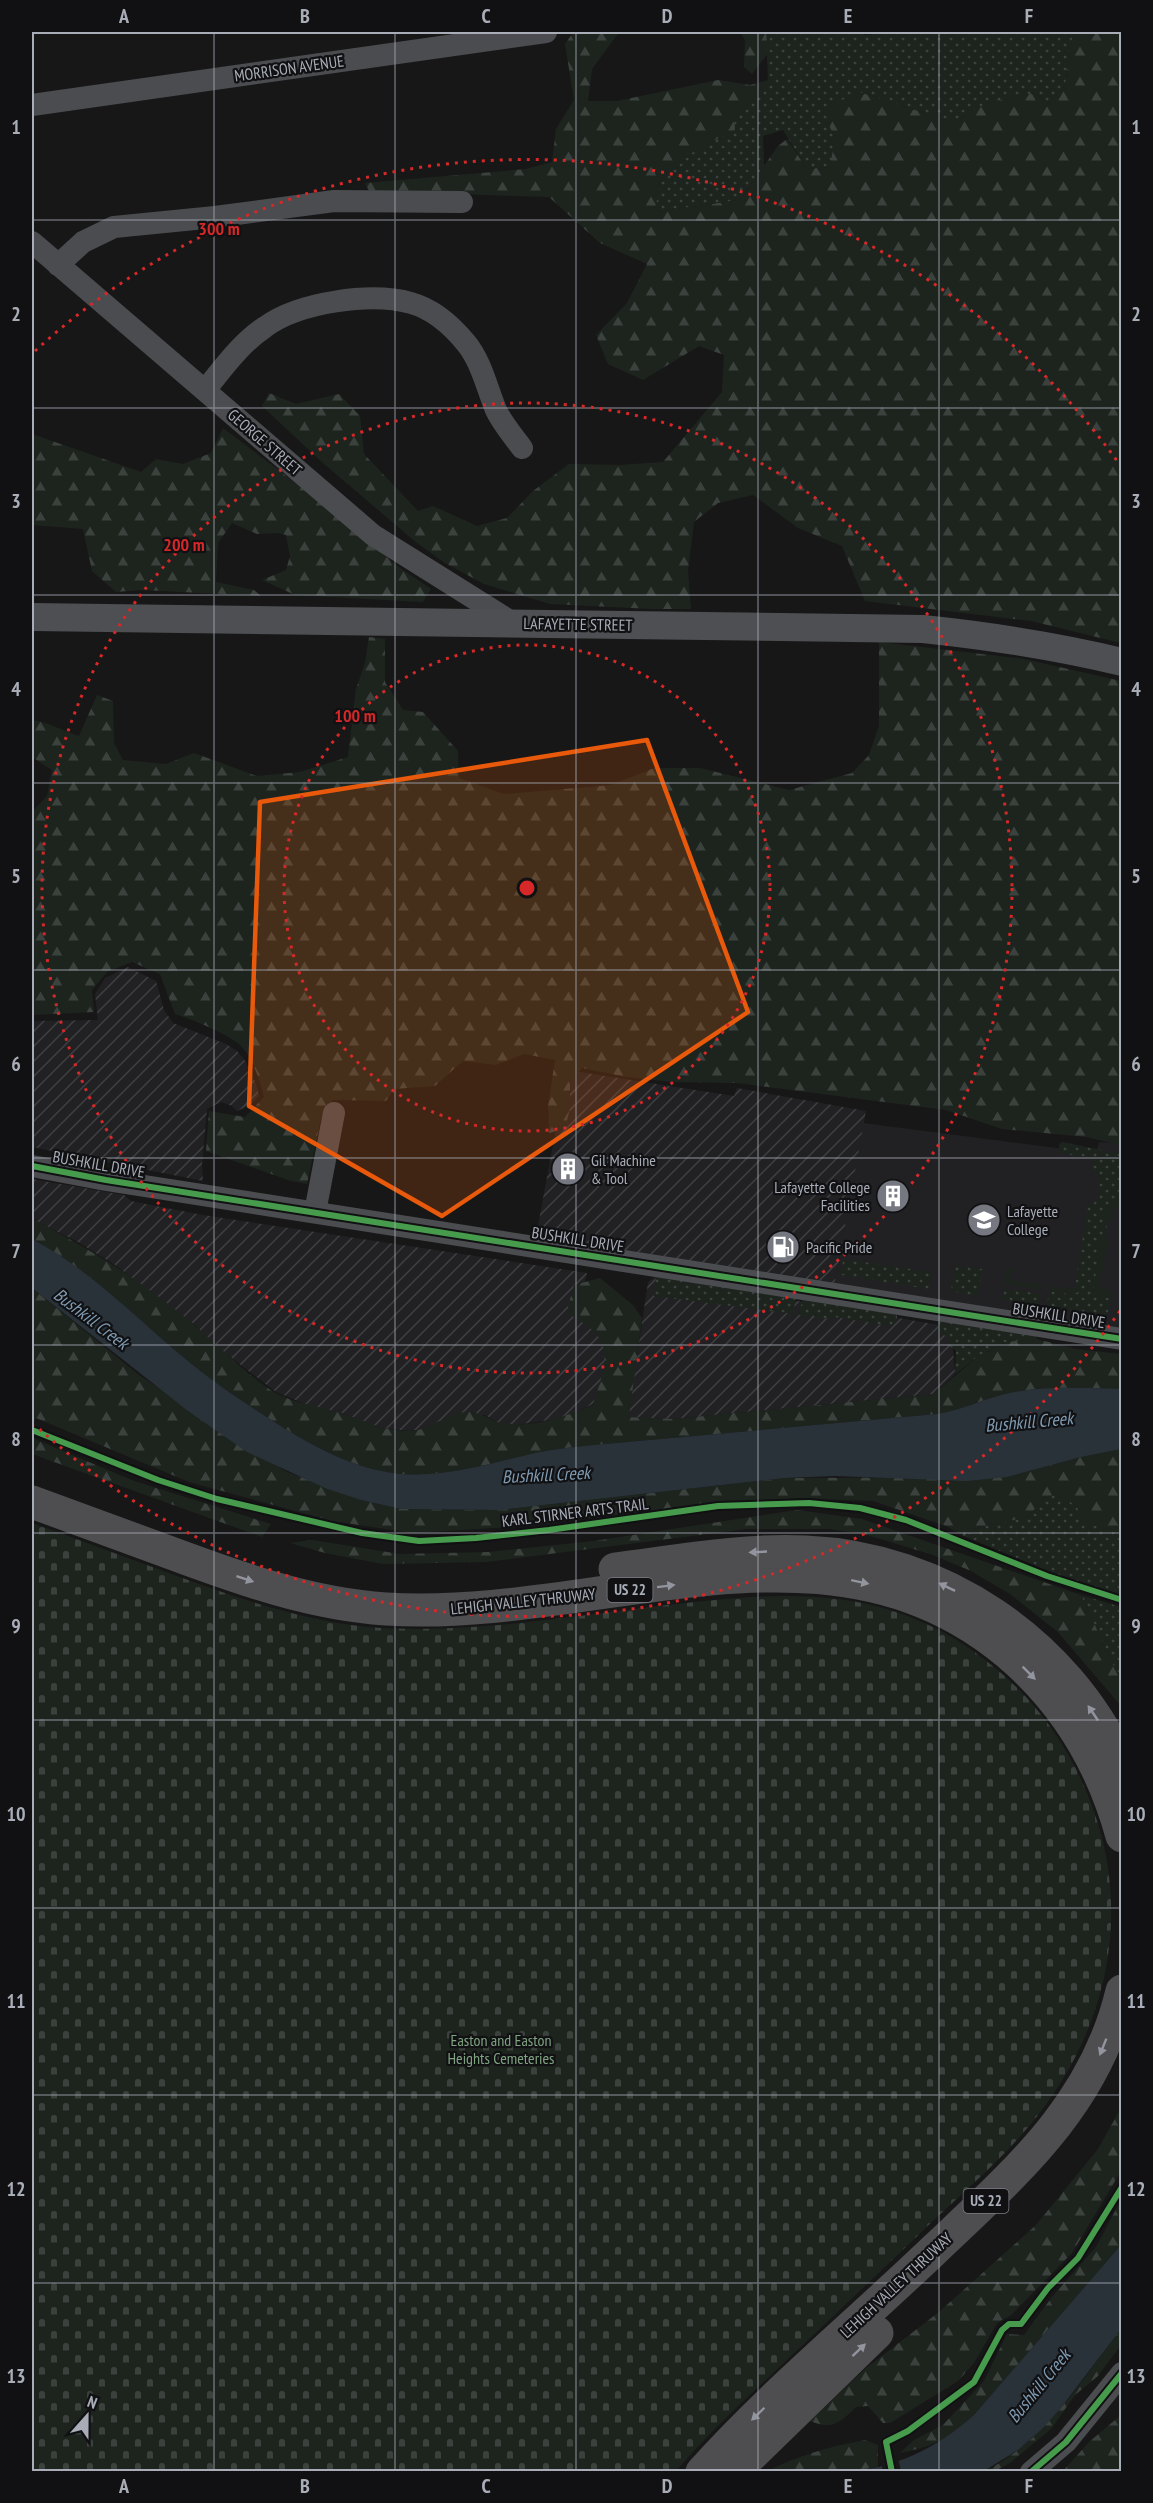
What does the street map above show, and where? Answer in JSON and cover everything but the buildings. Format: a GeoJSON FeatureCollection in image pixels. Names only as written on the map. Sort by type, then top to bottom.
{"type":"FeatureCollection","features":[{"type":"Feature","properties":{"kind":"highway","name":"LEHIGH VALLEY THRUWAY"},"geometry":{"type":"LineString","coordinates":[[32,1480],[230,1552],[278,1567],[308,1576],[387,1588],[496,1584],[751,1552],[814,1552],[878,1562],[945,1586],[986,1608],[1025,1637],[1079,1694],[1105,1732],[1122,1764]]}},
{"type":"Feature","properties":{"kind":"highway","name":"LEHIGH VALLEY THRUWAY"},"geometry":{"type":"LineString","coordinates":[[32,1502],[254,1582],[312,1598],[362,1607],[412,1610],[467,1608],[727,1578],[779,1575],[851,1580],[893,1591],[935,1607],[974,1628],[1010,1655],[1044,1688],[1089,1750],[1109,1796],[1122,1836]]}},
{"type":"Feature","properties":{"kind":"highway","name":"LEHIGH VALLEY THRUWAY"},"geometry":{"type":"LineString","coordinates":[[734,2472],[809,2382],[1010,2178],[1057,2127],[1087,2081],[1100,2056],[1122,1991]]}},
{"type":"Feature","properties":{"kind":"highway","name":"LEHIGH VALLEY THRUWAY"},"geometry":{"type":"LineString","coordinates":[[702,2472],[742,2429],[809,2382],[1046,2172],[1081,2130],[1122,2062]]}},
{"type":"Feature","properties":{"kind":"main road","name":"LAFAYETTE STREET"},"geometry":{"type":"LineString","coordinates":[[32,617],[923,629],[994,636],[1122,662]]}},
{"type":"Feature","properties":{"kind":"street","name":"MORRISON AVENUE"},"geometry":{"type":"LineString","coordinates":[[32,105],[546,32]]}},
{"type":"Feature","properties":{"kind":"street"},"geometry":{"type":"LineString","coordinates":[[58,265],[83,242],[114,227],[215,217],[334,201],[462,202]]}},
{"type":"Feature","properties":{"kind":"street","name":"GEORGE STREET"},"geometry":{"type":"LineString","coordinates":[[32,242],[373,535],[513,623]]}},
{"type":"Feature","properties":{"kind":"street"},"geometry":{"type":"LineString","coordinates":[[205,390],[244,344],[266,325],[296,311],[376,298],[412,303],[446,321],[468,345],[481,370],[497,413],[522,448]]}},
{"type":"Feature","properties":{"kind":"street"},"geometry":{"type":"LineString","coordinates":[[315,1212],[334,1113]]}},
{"type":"Feature","properties":{"kind":"street","name":"BUSHKILL DRIVE"},"geometry":{"type":"LineString","coordinates":[[32,1166],[1122,1338]]}},
{"type":"Feature","properties":{"kind":"street"},"geometry":{"type":"LineString","coordinates":[[1031,2472],[1066,2442],[1122,2373]]}},
{"type":"Feature","properties":{"kind":"highlighted area"},"geometry":{"type":"Polygon","coordinates":[[[647,740],[748,1012],[442,1216],[249,1106],[260,802],[647,740]]]}},
{"type":"Feature","properties":{"kind":"shaded area"},"geometry":{"type":"Polygon","coordinates":[[[128,967],[156,981],[164,1010],[173,1023],[226,1044],[237,1051],[246,1062],[256,1084],[259,1096],[250,1105],[237,1111],[232,1106],[221,1102],[207,1109],[202,1165],[203,1181],[32,1147],[32,1021],[98,1020],[95,994],[105,978],[128,967]]]}},
{"type":"Feature","properties":{"kind":"shaded area"},"geometry":{"type":"Polygon","coordinates":[[[567,1070],[734,1096],[737,1088],[866,1111],[834,1287],[536,1236],[567,1070]]]}},
{"type":"Feature","properties":{"kind":"shaded area","name":"Lafayette College"},"geometry":{"type":"Polygon","coordinates":[[[863,1123],[1096,1153],[1099,1142],[1121,1143],[1121,1339],[833,1293],[863,1123]]]}},
{"type":"Feature","properties":{"kind":"shaded area"},"geometry":{"type":"Polygon","coordinates":[[[32,1179],[124,1195],[131,1201],[203,1215],[587,1273],[582,1296],[620,1342],[593,1404],[563,1418],[515,1425],[498,1423],[485,1415],[445,1418],[429,1428],[409,1431],[376,1427],[345,1414],[310,1406],[276,1392],[216,1346],[195,1325],[115,1265],[76,1241],[32,1219],[32,1179]]]}},
{"type":"Feature","properties":{"kind":"shaded area"},"geometry":{"type":"Polygon","coordinates":[[[655,1277],[951,1327],[955,1374],[934,1394],[672,1419],[628,1417],[648,1282],[655,1277]]]}},
{"type":"Feature","properties":{"kind":"green space"},"geometry":{"type":"Polygon","coordinates":[[[619,32],[592,69],[588,101],[617,101],[718,80],[750,85],[768,80],[750,103],[734,113],[735,130],[694,151],[659,183],[655,212],[740,200],[778,146],[787,139],[807,169],[830,167],[835,138],[827,121],[829,106],[859,92],[952,122],[990,102],[1035,93],[1048,104],[1065,86],[1073,32],[1121,32],[1121,643],[1031,621],[865,601],[842,546],[798,528],[753,495],[718,503],[694,522],[688,570],[691,609],[550,604],[484,584],[445,563],[417,543],[323,463],[262,406],[269,393],[296,404],[339,394],[360,416],[364,454],[418,511],[433,506],[477,526],[507,518],[533,491],[569,464],[620,465],[663,462],[722,392],[724,355],[699,346],[643,380],[608,364],[596,335],[627,303],[647,264],[600,243],[549,197],[369,191],[365,183],[526,169],[552,162],[556,129],[574,100],[565,44],[572,34],[619,32]]]}},
{"type":"Feature","properties":{"kind":"green space"},"geometry":{"type":"Polygon","coordinates":[[[740,32],[766,32],[768,53],[752,74],[744,67],[745,40],[740,32]]]}},
{"type":"Feature","properties":{"kind":"green space"},"geometry":{"type":"Polygon","coordinates":[[[766,32],[864,32],[864,35],[898,32],[1073,32],[1065,86],[1048,104],[1035,93],[990,102],[952,122],[859,92],[827,121],[835,138],[831,167],[807,169],[783,130],[763,136],[764,166],[740,200],[655,212],[659,183],[694,151],[734,130],[734,113],[750,103],[768,80],[766,32]]]}},
{"type":"Feature","properties":{"kind":"green space"},"geometry":{"type":"Polygon","coordinates":[[[223,428],[313,496],[400,568],[431,589],[423,602],[295,595],[262,580],[286,570],[290,556],[286,535],[257,534],[232,523],[218,543],[216,582],[254,590],[261,596],[142,590],[116,592],[92,571],[83,529],[32,525],[32,434],[141,472],[156,459],[183,464],[211,453],[223,428]]]}},
{"type":"Feature","properties":{"kind":"green space"},"geometry":{"type":"Polygon","coordinates":[[[369,637],[385,639],[385,682],[403,710],[423,712],[458,751],[459,778],[504,794],[611,785],[654,768],[700,768],[789,790],[852,773],[869,755],[879,726],[879,642],[1024,659],[1121,681],[1121,1145],[1086,1137],[1002,1129],[946,1110],[737,1083],[672,1082],[626,1077],[582,1068],[570,1084],[570,1108],[565,1129],[549,1133],[548,1106],[555,1060],[524,1054],[496,1065],[463,1061],[435,1086],[394,1089],[386,1101],[333,1100],[321,1119],[307,1184],[291,1181],[206,1151],[209,1111],[245,1117],[264,1097],[255,1069],[245,1050],[219,1032],[175,1014],[160,974],[132,962],[107,972],[92,990],[94,1012],[32,1015],[32,812],[47,796],[52,770],[32,757],[32,720],[79,736],[97,695],[113,701],[114,743],[123,760],[166,764],[194,753],[257,776],[300,772],[348,757],[356,689],[365,663],[369,637]]]}},
{"type":"Feature","properties":{"kind":"green space"},"geometry":{"type":"Polygon","coordinates":[[[1062,1142],[1121,1154],[1121,1202],[1115,1201],[1104,1209],[1104,1223],[1107,1224],[1093,1294],[1101,1298],[1111,1298],[1107,1316],[1046,1306],[1050,1291],[1068,1294],[1078,1288],[1075,1287],[1088,1205],[1092,1205],[1100,1196],[1099,1177],[1092,1169],[1093,1158],[1059,1153],[1059,1145],[1062,1142]]]}},
{"type":"Feature","properties":{"kind":"green space"},"geometry":{"type":"Polygon","coordinates":[[[1115,1201],[1121,1202],[1121,1209],[1114,1208],[1111,1219],[1107,1224],[1104,1223],[1104,1209],[1115,1201]]]}},
{"type":"Feature","properties":{"kind":"green space"},"geometry":{"type":"Polygon","coordinates":[[[32,1219],[95,1254],[140,1283],[185,1317],[243,1369],[274,1392],[391,1429],[417,1430],[452,1415],[468,1412],[477,1413],[501,1423],[536,1423],[593,1405],[604,1363],[602,1343],[585,1324],[570,1315],[568,1307],[574,1285],[600,1278],[633,1305],[642,1318],[629,1417],[672,1419],[934,1394],[977,1357],[1006,1342],[1037,1339],[1076,1349],[1121,1354],[1121,1389],[1027,1390],[1004,1394],[957,1410],[937,1414],[572,1447],[443,1473],[387,1472],[347,1461],[322,1450],[226,1390],[101,1286],[56,1253],[32,1239],[32,1219]]]}},
{"type":"Feature","properties":{"kind":"green space"},"geometry":{"type":"Polygon","coordinates":[[[1103,1239],[1109,1242],[1099,1283],[1112,1292],[1111,1298],[1101,1298],[1093,1294],[1100,1244],[1103,1239]]]}},
{"type":"Feature","properties":{"kind":"green space"},"geometry":{"type":"Polygon","coordinates":[[[843,1259],[930,1272],[932,1276],[928,1289],[842,1275],[843,1259]]]}},
{"type":"Feature","properties":{"kind":"green space"},"geometry":{"type":"Polygon","coordinates":[[[955,1265],[982,1269],[978,1296],[951,1291],[955,1265]]]}},
{"type":"Feature","properties":{"kind":"green space"},"geometry":{"type":"Polygon","coordinates":[[[1007,1267],[1012,1268],[1010,1280],[1041,1284],[1040,1290],[1004,1283],[1007,1267]]]}},
{"type":"Feature","properties":{"kind":"green space"},"geometry":{"type":"Polygon","coordinates":[[[656,1274],[796,1296],[793,1314],[654,1296],[656,1274]]]}},
{"type":"Feature","properties":{"kind":"green space"},"geometry":{"type":"Polygon","coordinates":[[[1051,1286],[1079,1289],[1077,1293],[1050,1291],[1051,1286]]]}},
{"type":"Feature","properties":{"kind":"green space"},"geometry":{"type":"Polygon","coordinates":[[[32,1288],[139,1375],[285,1471],[361,1500],[401,1509],[499,1510],[785,1478],[1007,1477],[1121,1449],[1121,1534],[1084,1522],[1076,1505],[1055,1494],[1042,1500],[1028,1517],[980,1527],[964,1536],[946,1526],[873,1501],[798,1498],[678,1508],[524,1526],[413,1533],[332,1521],[189,1482],[36,1418],[32,1425],[32,1288]]]}},
{"type":"Feature","properties":{"kind":"green space"},"geometry":{"type":"Polygon","coordinates":[[[1004,1289],[1041,1294],[1039,1305],[1003,1300],[1004,1289]]]}},
{"type":"Feature","properties":{"kind":"green space"},"geometry":{"type":"Polygon","coordinates":[[[803,1297],[897,1315],[897,1319],[893,1326],[888,1326],[835,1317],[825,1319],[799,1315],[803,1297]]]}},
{"type":"Feature","properties":{"kind":"green space"},"geometry":{"type":"Polygon","coordinates":[[[939,1321],[1034,1334],[1037,1339],[1005,1342],[977,1357],[955,1374],[956,1351],[950,1346],[948,1337],[937,1332],[939,1321]]]}},
{"type":"Feature","properties":{"kind":"green space"},"geometry":{"type":"Polygon","coordinates":[[[32,1438],[134,1481],[271,1524],[262,1537],[32,1454],[32,1438]]]}},
{"type":"Feature","properties":{"kind":"green space"},"geometry":{"type":"Polygon","coordinates":[[[1055,1494],[1076,1505],[1085,1522],[1121,1534],[1121,1596],[1065,1578],[964,1536],[980,1527],[1028,1517],[1042,1500],[1055,1494]]]}},
{"type":"Feature","properties":{"kind":"green space"},"geometry":{"type":"Polygon","coordinates":[[[797,1510],[862,1519],[1081,1595],[1121,1682],[1121,1706],[1058,1632],[1010,1594],[971,1571],[933,1555],[864,1534],[829,1529],[747,1529],[486,1562],[383,1564],[325,1553],[290,1543],[312,1540],[400,1554],[488,1552],[594,1541],[797,1510]]]}},
{"type":"Feature","properties":{"kind":"green space","name":"Easton and Easton Heights Cemeteries"},"geometry":{"type":"Polygon","coordinates":[[[32,1523],[245,1600],[294,1614],[343,1624],[404,1629],[477,1627],[705,1601],[793,1596],[834,1599],[875,1606],[915,1619],[955,1639],[994,1667],[1040,1713],[1075,1766],[1092,1806],[1103,1841],[1109,1877],[1111,1913],[1109,1949],[1092,2019],[1077,2053],[1046,2104],[1002,2156],[732,2412],[676,2471],[32,2471],[32,1523]]]}},
{"type":"Feature","properties":{"kind":"green space"},"geometry":{"type":"Polygon","coordinates":[[[1081,1595],[1121,1607],[1121,1682],[1081,1595]]]}},
{"type":"Feature","properties":{"kind":"green space"},"geometry":{"type":"Polygon","coordinates":[[[1121,2108],[1121,2171],[1072,2253],[1011,2315],[997,2323],[974,2363],[958,2381],[890,2423],[883,2423],[868,2406],[856,2407],[840,2421],[830,2425],[810,2421],[865,2369],[939,2312],[1036,2225],[1098,2149],[1121,2108]]]}},
{"type":"Feature","properties":{"kind":"green space"},"geometry":{"type":"Polygon","coordinates":[[[1121,2200],[1121,2245],[974,2415],[940,2440],[900,2453],[914,2440],[943,2425],[984,2381],[1007,2334],[1024,2335],[1052,2297],[1096,2247],[1121,2200]]]}},
{"type":"Feature","properties":{"kind":"green space"},"geometry":{"type":"Polygon","coordinates":[[[1121,2329],[1121,2345],[1098,2376],[1075,2395],[1051,2429],[1010,2463],[995,2471],[984,2472],[1026,2444],[1044,2427],[1121,2329]]]}},
{"type":"Feature","properties":{"kind":"green space"},"geometry":{"type":"Polygon","coordinates":[[[1121,2415],[1121,2471],[1063,2471],[1089,2442],[1121,2415]]]}},
{"type":"Feature","properties":{"kind":"green space"},"geometry":{"type":"Polygon","coordinates":[[[865,2440],[878,2445],[878,2467],[852,2471],[766,2472],[814,2452],[865,2440]]]}},
{"type":"Feature","properties":{"kind":"water","name":"Bushkill Creek"},"geometry":{"type":"Polygon","coordinates":[[[32,1239],[79,1269],[185,1359],[256,1410],[322,1450],[360,1465],[387,1472],[443,1473],[572,1447],[937,1414],[1014,1392],[1054,1388],[1121,1389],[1121,1449],[1007,1477],[967,1481],[835,1476],[785,1478],[500,1510],[401,1509],[361,1500],[325,1488],[247,1452],[188,1411],[32,1288],[32,1239]]]}},
{"type":"Feature","properties":{"kind":"water","name":"Bushkill Creek"},"geometry":{"type":"Polygon","coordinates":[[[1121,2245],[1121,2329],[1060,2409],[1018,2450],[984,2471],[842,2472],[879,2467],[896,2462],[930,2447],[960,2427],[974,2415],[1121,2245]]]}},
{"type":"Feature","properties":{"kind":"pier"},"geometry":{"type":"Polygon","coordinates":[[[898,2458],[901,2471],[883,2471],[881,2463],[898,2458]]]}},
{"type":"Feature","properties":{"kind":"cycle path"},"geometry":{"type":"LineString","coordinates":[[32,1166],[106,1180],[1122,1339]]}},
{"type":"Feature","properties":{"kind":"cycle path","name":"KARL STIRNER ARTS TRAIL"},"geometry":{"type":"LineString","coordinates":[[32,1430],[158,1480],[217,1499],[362,1533],[419,1541],[476,1538],[718,1506],[809,1503],[860,1508],[906,1520],[1047,1576],[1122,1600]]}},
{"type":"Feature","properties":{"kind":"cycle path"},"geometry":{"type":"LineString","coordinates":[[892,2472],[886,2442],[908,2431],[974,2382],[1002,2330],[1009,2324],[1021,2324],[1048,2288],[1078,2258],[1122,2187]]}},
{"type":"Feature","properties":{"kind":"cycle path"},"geometry":{"type":"LineString","coordinates":[[1031,2472],[1066,2442],[1122,2373]]}},
{"type":"Feature","properties":{"kind":"place","name":"Gil Machine & Tool"},"geometry":{"type":"Point","coordinates":[568,1169]}},
{"type":"Feature","properties":{"kind":"place","name":"Lafayette College Facilities"},"geometry":{"type":"Point","coordinates":[893,1196]}},
{"type":"Feature","properties":{"kind":"place","name":"Lafayette College"},"geometry":{"type":"Point","coordinates":[984,1220]}},
{"type":"Feature","properties":{"kind":"place","name":"Pacific Pride"},"geometry":{"type":"Point","coordinates":[783,1247]}}]}
